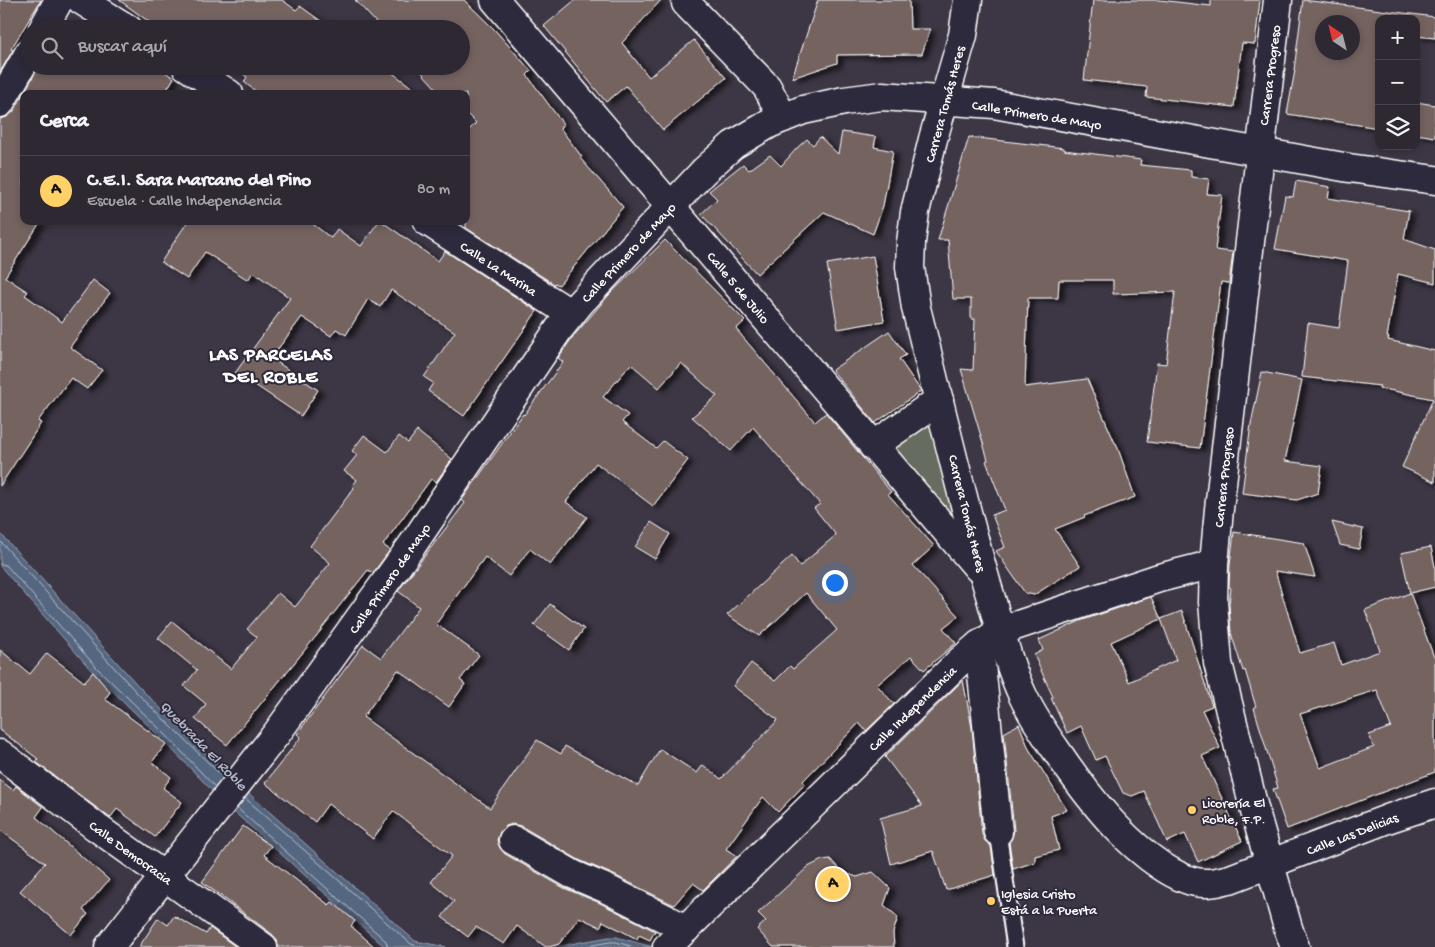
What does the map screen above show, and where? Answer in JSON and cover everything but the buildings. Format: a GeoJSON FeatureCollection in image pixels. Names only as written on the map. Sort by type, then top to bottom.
{"type":"FeatureCollection","features":[{"type":"Feature","properties":{"kind":"street"},"geometry":{"type":"LineString","coordinates":[[48,20],[59,0]]}},
{"type":"Feature","properties":{"kind":"street"},"geometry":{"type":"LineString","coordinates":[[81,0],[113,20]]}},
{"type":"Feature","properties":{"kind":"street","name":"Calle 5 de Julio"},"geometry":{"type":"LineString","coordinates":[[495,0],[983,574]]}},
{"type":"Feature","properties":{"kind":"street","name":"Carrera Tomás Heres"},"geometry":{"type":"LineString","coordinates":[[968,0],[963,35],[916,212],[911,242],[910,267],[916,308],[983,574],[990,639],[1009,661],[1023,696],[1041,728],[1088,795],[1125,837],[1151,859],[1190,880],[1208,883],[1230,879],[1270,864]]}},
{"type":"Feature","properties":{"kind":"street","name":"Carrera Progreso"},"geometry":{"type":"LineString","coordinates":[[1278,0],[1219,509],[1213,602],[1218,663],[1245,775],[1295,947]]}},
{"type":"Feature","properties":{"kind":"street"},"geometry":{"type":"LineString","coordinates":[[686,3],[767,87],[783,118]]}},
{"type":"Feature","properties":{"kind":"street"},"geometry":{"type":"LineString","coordinates":[[0,104],[20,69]]}},
{"type":"Feature","properties":{"kind":"street"},"geometry":{"type":"LineString","coordinates":[[200,75],[222,90]]}},
{"type":"Feature","properties":{"kind":"street","name":"Calle Primero de Mayo"},"geometry":{"type":"LineString","coordinates":[[109,947],[278,733],[413,544],[571,314],[704,171],[733,145],[769,124],[803,110],[882,96],[994,104],[1349,168],[1435,180]]}},
{"type":"Feature","properties":{"kind":"street","name":"Calle La Marina"},"geometry":{"type":"LineString","coordinates":[[433,225],[571,314]]}},
{"type":"Feature","properties":{"kind":"street"},"geometry":{"type":"LineString","coordinates":[[874,446],[940,400]]}},
{"type":"Feature","properties":{"kind":"street","name":"Calle Independencia"},"geometry":{"type":"LineString","coordinates":[[676,938],[958,663],[990,639],[1012,627],[1102,596],[1159,578],[1214,564]]}},
{"type":"Feature","properties":{"kind":"street"},"geometry":{"type":"LineString","coordinates":[[990,639],[998,832]]}},
{"type":"Feature","properties":{"kind":"street","name":"Calle Democracia"},"geometry":{"type":"LineString","coordinates":[[0,754],[165,877],[263,947]]}},
{"type":"Feature","properties":{"kind":"street","name":"Calle Las Delicias"},"geometry":{"type":"LineString","coordinates":[[1270,864],[1390,818],[1435,803]]}},
{"type":"Feature","properties":{"kind":"street"},"geometry":{"type":"LineString","coordinates":[[514,840],[572,874],[607,889],[676,938]]}},
{"type":"Feature","properties":{"kind":"lane"},"geometry":{"type":"LineString","coordinates":[[998,832],[1015,947]]}},
{"type":"Feature","properties":{"kind":"green space"},"geometry":{"type":"Polygon","coordinates":[[[939,400],[983,574],[873,446],[939,400]]]}},
{"type":"Feature","properties":{"kind":"water"},"geometry":{"type":"Polygon","coordinates":[[[0,533],[142,690],[238,784],[415,941],[446,947],[385,947],[224,803],[93,672],[0,566],[0,533]]]}},
{"type":"Feature","properties":{"kind":"water"},"geometry":{"type":"Polygon","coordinates":[[[616,937],[653,947],[554,947],[616,937]]]}},
{"type":"Feature","properties":{"kind":"place","name":"Licorería El Roble, F.P."},"geometry":{"type":"Point","coordinates":[1192,810]}},
{"type":"Feature","properties":{"kind":"place","name":"C.E.I. Sara Marcano del Pino"},"geometry":{"type":"Point","coordinates":[833,884]}},
{"type":"Feature","properties":{"kind":"place","name":"Iglesia Cristo Está a la Puerta"},"geometry":{"type":"Point","coordinates":[991,901]}},
{"type":"Feature","properties":{"kind":"district","name":"LAS PARCELAS DEL ROBLE"},"geometry":{"type":"Point","coordinates":[271,364]}},
{"type":"Feature","properties":{"kind":"water label","name":"Quebrada El Roble"},"geometry":{"type":"Point","coordinates":[204,745]}}]}
